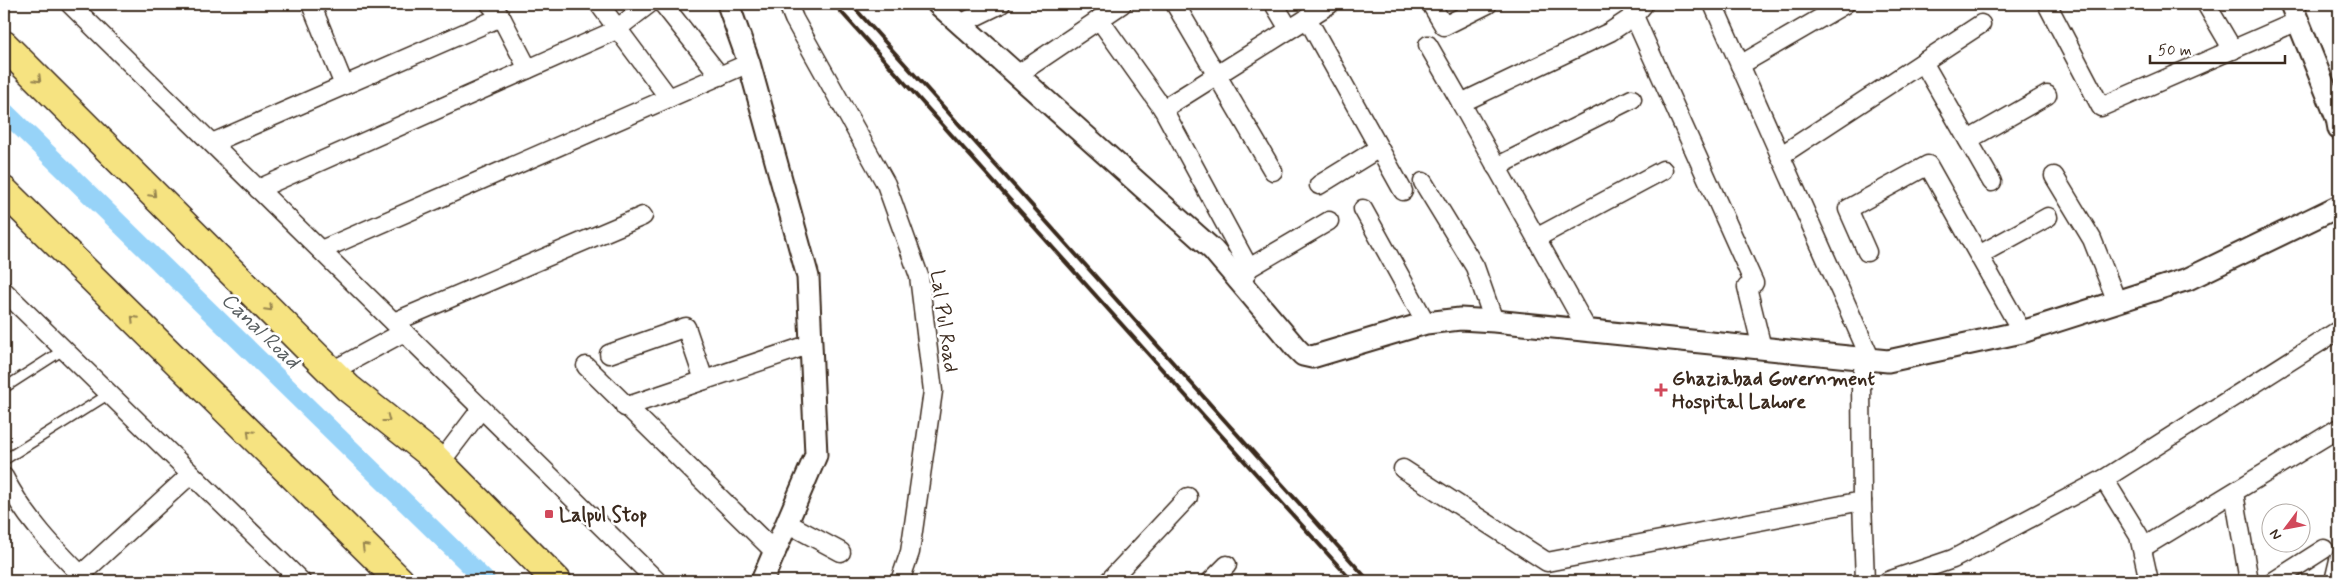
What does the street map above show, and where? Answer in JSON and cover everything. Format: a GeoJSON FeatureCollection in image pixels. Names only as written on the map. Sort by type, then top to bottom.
{"type":"FeatureCollection","features":[{"type":"Feature","properties":{"kind":"highway"},"geometry":{"type":"LineString","coordinates":[[4,45],[332,371],[362,400],[440,463],[557,581]]}},
{"type":"Feature","properties":{"kind":"highway"},"geometry":{"type":"LineString","coordinates":[[4,191],[400,581]]}},
{"type":"Feature","properties":{"kind":"street"},"geometry":{"type":"LineString","coordinates":[[70,4],[657,581]]}},
{"type":"Feature","properties":{"kind":"street"},"geometry":{"type":"LineString","coordinates":[[311,4],[344,86]]}},
{"type":"Feature","properties":{"kind":"street"},"geometry":{"type":"LineString","coordinates":[[599,4],[669,98]]}},
{"type":"Feature","properties":{"kind":"street"},"geometry":{"type":"LineString","coordinates":[[258,188],[617,29],[649,4]]}},
{"type":"Feature","properties":{"kind":"street"},"geometry":{"type":"LineString","coordinates":[[663,4],[720,76]]}},
{"type":"Feature","properties":{"kind":"street"},"geometry":{"type":"LineString","coordinates":[[728,4],[748,63],[808,277],[816,455],[776,553],[762,581]]}},
{"type":"Feature","properties":{"kind":"street","name":"Lal Pul Road"},"geometry":{"type":"LineString","coordinates":[[788,4],[794,19],[886,184],[920,276],[933,391],[910,552],[900,581]]}},
{"type":"Feature","properties":{"kind":"street"},"geometry":{"type":"LineString","coordinates":[[938,4],[1213,250],[1245,275]]}},
{"type":"Feature","properties":{"kind":"street"},"geometry":{"type":"LineString","coordinates":[[960,24],[1001,4]]}},
{"type":"Feature","properties":{"kind":"street"},"geometry":{"type":"LineString","coordinates":[[1017,75],[1122,4]]}},
{"type":"Feature","properties":{"kind":"street"},"geometry":{"type":"LineString","coordinates":[[1175,4],[1273,171]]}},
{"type":"Feature","properties":{"kind":"street"},"geometry":{"type":"LineString","coordinates":[[1274,4],[1289,29]]}},
{"type":"Feature","properties":{"kind":"street"},"geometry":{"type":"LineString","coordinates":[[1163,109],[1330,4]]}},
{"type":"Feature","properties":{"kind":"street"},"geometry":{"type":"LineString","coordinates":[[1431,4],[1444,26],[1488,4]]}},
{"type":"Feature","properties":{"kind":"street"},"geometry":{"type":"LineString","coordinates":[[1713,4],[1871,360]]}},
{"type":"Feature","properties":{"kind":"street"},"geometry":{"type":"LineString","coordinates":[[1740,65],[1844,4]]}},
{"type":"Feature","properties":{"kind":"street"},"geometry":{"type":"LineString","coordinates":[[2047,4],[2101,108],[2233,50],[2295,12],[2337,118],[2339,128]]}},
{"type":"Feature","properties":{"kind":"street"},"geometry":{"type":"LineString","coordinates":[[2206,4],[2233,50]]}},
{"type":"Feature","properties":{"kind":"street"},"geometry":{"type":"LineString","coordinates":[[212,143],[344,86],[496,10],[528,69]]}},
{"type":"Feature","properties":{"kind":"street"},"geometry":{"type":"LineString","coordinates":[[1463,106],[1461,103],[1610,32],[1639,10],[1754,283],[1747,287],[1762,348]]}},
{"type":"Feature","properties":{"kind":"street"},"geometry":{"type":"LineString","coordinates":[[1307,18],[1403,191]]}},
{"type":"Feature","properties":{"kind":"street"},"geometry":{"type":"LineString","coordinates":[[1099,19],[1163,109],[1245,275],[1296,348],[1303,355],[1312,357],[1426,323],[1460,320],[1494,321],[1888,361],[2022,332],[2188,279],[2339,206]]}},
{"type":"Feature","properties":{"kind":"street"},"geometry":{"type":"LineString","coordinates":[[1780,156],[1981,24]]}},
{"type":"Feature","properties":{"kind":"street"},"geometry":{"type":"LineString","coordinates":[[1428,45],[1588,331]]}},
{"type":"Feature","properties":{"kind":"street"},"geometry":{"type":"LineString","coordinates":[[1923,62],[1992,182]]}},
{"type":"Feature","properties":{"kind":"street"},"geometry":{"type":"LineString","coordinates":[[321,250],[748,63]]}},
{"type":"Feature","properties":{"kind":"street"},"geometry":{"type":"LineString","coordinates":[[1968,140],[2047,95]]}},
{"type":"Feature","properties":{"kind":"street"},"geometry":{"type":"LineString","coordinates":[[1496,166],[1632,98]]}},
{"type":"Feature","properties":{"kind":"street"},"geometry":{"type":"LineString","coordinates":[[1319,185],[1379,148]]}},
{"type":"Feature","properties":{"kind":"street"},"geometry":{"type":"LineString","coordinates":[[1867,252],[1848,208],[1928,165],[2022,332]]}},
{"type":"Feature","properties":{"kind":"street"},"geometry":{"type":"LineString","coordinates":[[1536,238],[1663,170]]}},
{"type":"Feature","properties":{"kind":"street"},"geometry":{"type":"LineString","coordinates":[[2054,176],[2092,239],[2117,302]]}},
{"type":"Feature","properties":{"kind":"street"},"geometry":{"type":"LineString","coordinates":[[1422,182],[1475,267],[1494,321]]}},
{"type":"Feature","properties":{"kind":"street"},"geometry":{"type":"LineString","coordinates":[[1363,209],[1426,323]]}},
{"type":"Feature","properties":{"kind":"street"},"geometry":{"type":"LineString","coordinates":[[332,371],[399,327],[643,216]]}},
{"type":"Feature","properties":{"kind":"street"},"geometry":{"type":"LineString","coordinates":[[1979,255],[2048,217]]}},
{"type":"Feature","properties":{"kind":"street"},"geometry":{"type":"LineString","coordinates":[[1245,275],[1329,221]]}},
{"type":"Feature","properties":{"kind":"street"},"geometry":{"type":"LineString","coordinates":[[4,291],[301,581]]}},
{"type":"Feature","properties":{"kind":"street"},"geometry":{"type":"LineString","coordinates":[[609,354],[686,327],[704,380]]}},
{"type":"Feature","properties":{"kind":"street"},"geometry":{"type":"LineString","coordinates":[[1888,581],[1952,559],[2104,479],[2339,330]]}},
{"type":"Feature","properties":{"kind":"street"},"geometry":{"type":"LineString","coordinates":[[625,407],[811,344]]}},
{"type":"Feature","properties":{"kind":"street"},"geometry":{"type":"LineString","coordinates":[[1865,581],[1861,380],[1863,371],[1871,360]]}},
{"type":"Feature","properties":{"kind":"street"},"geometry":{"type":"LineString","coordinates":[[586,366],[625,407],[776,553]]}},
{"type":"Feature","properties":{"kind":"street"},"geometry":{"type":"LineString","coordinates":[[440,463],[481,409]]}},
{"type":"Feature","properties":{"kind":"street"},"geometry":{"type":"LineString","coordinates":[[2142,548],[2339,428]]}},
{"type":"Feature","properties":{"kind":"street"},"geometry":{"type":"LineString","coordinates":[[1403,469],[1547,562],[1862,501]]}},
{"type":"Feature","properties":{"kind":"street"},"geometry":{"type":"LineString","coordinates":[[4,478],[23,511],[81,579],[191,474]]}},
{"type":"Feature","properties":{"kind":"street"},"geometry":{"type":"LineString","coordinates":[[2104,479],[2139,536],[2149,581]]}},
{"type":"Feature","properties":{"kind":"street"},"geometry":{"type":"LineString","coordinates":[[2234,493],[2249,581]]}},
{"type":"Feature","properties":{"kind":"street"},"geometry":{"type":"LineString","coordinates":[[1109,581],[1188,497]]}},
{"type":"Feature","properties":{"kind":"street"},"geometry":{"type":"LineString","coordinates":[[787,523],[841,552]]}},
{"type":"Feature","properties":{"kind":"street"},"geometry":{"type":"LineString","coordinates":[[2274,581],[2324,548]]}},
{"type":"Feature","properties":{"kind":"street"},"geometry":{"type":"LineString","coordinates":[[2334,581],[2339,560]]}},
{"type":"Feature","properties":{"kind":"street"},"geometry":{"type":"LineString","coordinates":[[1211,581],[1227,565]]}},
{"type":"Feature","properties":{"kind":"lane"},"geometry":{"type":"LineString","coordinates":[[4,388],[64,350]]}},
{"type":"Feature","properties":{"kind":"lane"},"geometry":{"type":"LineString","coordinates":[[4,460],[109,394]]}},
{"type":"Feature","properties":{"kind":"waterway","name":"Canal Road"},"geometry":{"type":"LineString","coordinates":[[4,111],[486,581]]}},
{"type":"Feature","properties":{"kind":"railway"},"geometry":{"type":"LineString","coordinates":[[834,4],[1352,581]]}},
{"type":"Feature","properties":{"kind":"railway"},"geometry":{"type":"LineString","coordinates":[[851,4],[1369,581]]}},
{"type":"Feature","properties":{"kind":"place","name":"Ghaziabad Government Hospital Lahore"},"geometry":{"type":"Point","coordinates":[1661,390]}},
{"type":"Feature","properties":{"kind":"place","name":"Lalpul Stop"},"geometry":{"type":"Point","coordinates":[549,514]}}]}
